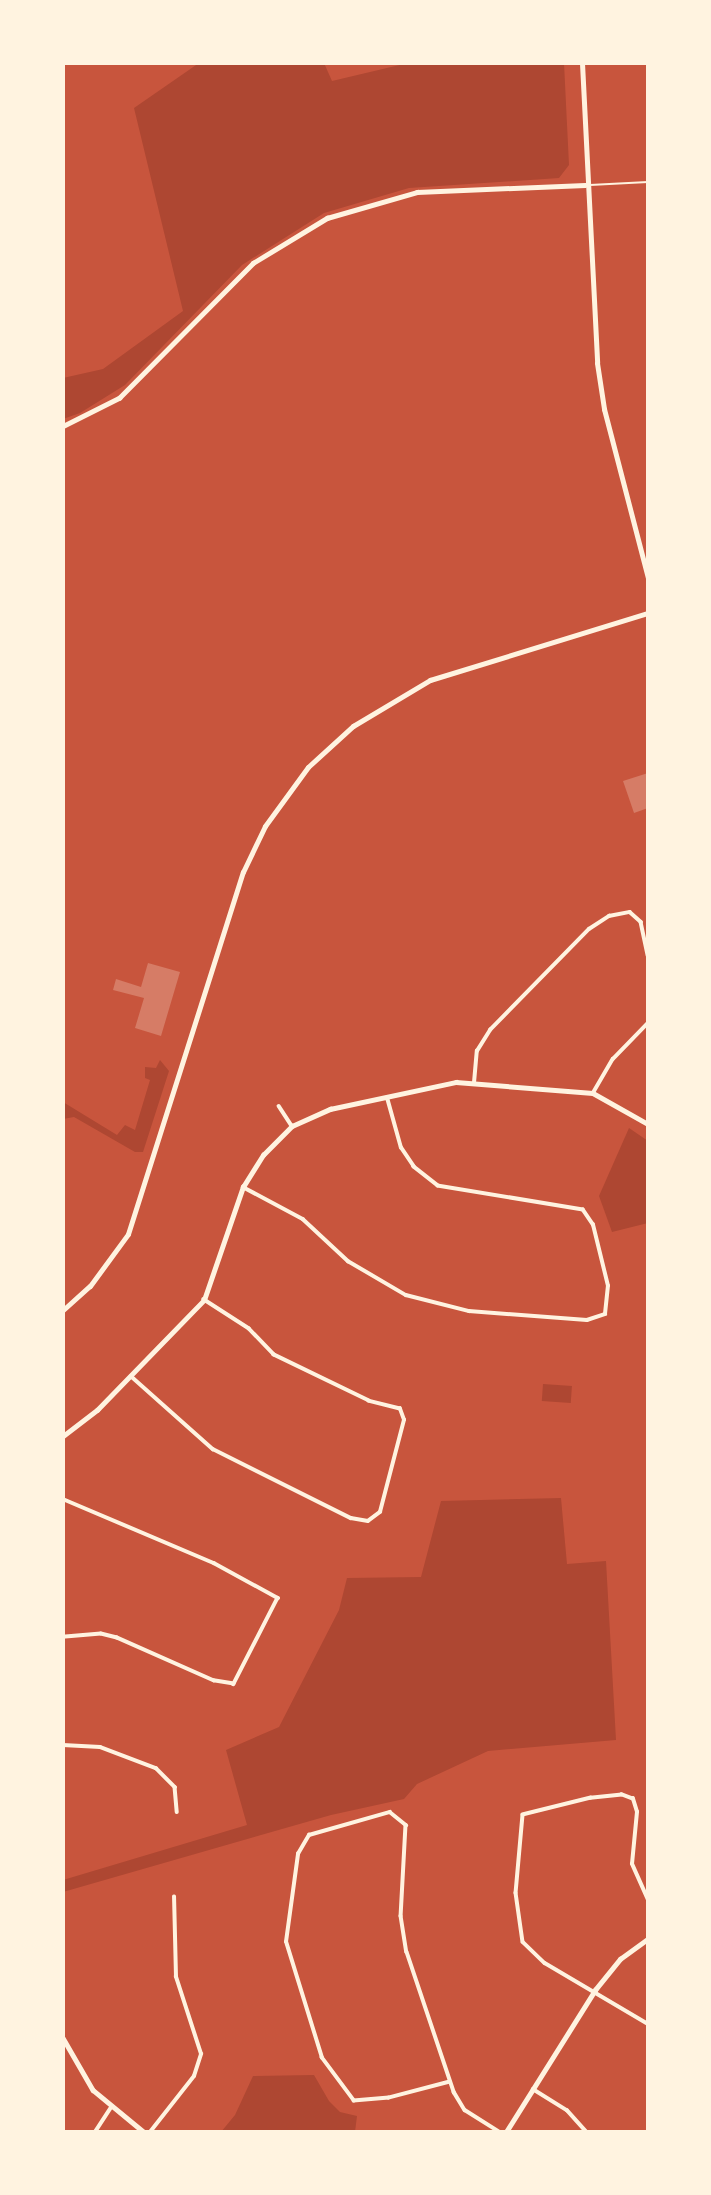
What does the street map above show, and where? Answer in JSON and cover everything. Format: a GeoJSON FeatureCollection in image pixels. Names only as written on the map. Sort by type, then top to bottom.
{"type":"FeatureCollection","features":[{"type":"Feature","properties":{"kind":"main road"},"geometry":{"type":"LineString","coordinates":[[582,63],[585,185],[604,410],[648,578]]}},
{"type":"Feature","properties":{"kind":"main road"},"geometry":{"type":"LineString","coordinates":[[63,1310],[106,1268],[128,1234],[243,872],[265,826],[308,767],[353,726],[430,680],[648,613]]}},
{"type":"Feature","properties":{"kind":"street"},"geometry":{"type":"LineString","coordinates":[[63,426],[119,398],[253,262],[327,218],[417,192],[585,185]]}},
{"type":"Feature","properties":{"kind":"street"},"geometry":{"type":"LineString","coordinates":[[474,1083],[477,1051],[485,1037],[589,929],[609,916],[630,912],[640,922],[648,955]]}},
{"type":"Feature","properties":{"kind":"street"},"geometry":{"type":"LineString","coordinates":[[593,1093],[613,1059],[648,1023]]}},
{"type":"Feature","properties":{"kind":"street"},"geometry":{"type":"LineString","coordinates":[[63,1436],[131,1376],[204,1300],[243,1187],[263,1155],[292,1126],[330,1109],[444,1083],[593,1093],[648,1124]]}},
{"type":"Feature","properties":{"kind":"street"},"geometry":{"type":"LineString","coordinates":[[243,1187],[303,1219],[348,1261],[406,1295],[482,1312],[587,1320],[605,1314],[608,1286],[593,1225],[583,1210],[438,1186],[414,1167],[401,1148],[386,1096]]}},
{"type":"Feature","properties":{"kind":"street"},"geometry":{"type":"LineString","coordinates":[[279,1106],[292,1126]]}},
{"type":"Feature","properties":{"kind":"street"},"geometry":{"type":"LineString","coordinates":[[131,1376],[213,1449],[351,1518],[368,1521],[380,1512],[404,1420],[400,1409],[369,1401],[274,1355],[249,1329],[204,1300]]}},
{"type":"Feature","properties":{"kind":"street"},"geometry":{"type":"LineString","coordinates":[[63,1499],[214,1563],[278,1598],[239,1679],[227,1686],[117,1638],[101,1634],[63,1637]]}},
{"type":"Feature","properties":{"kind":"street"},"geometry":{"type":"LineString","coordinates":[[63,1745],[100,1747],[156,1768],[175,1787],[177,1812]]}},
{"type":"Feature","properties":{"kind":"street"},"geometry":{"type":"LineString","coordinates":[[648,1900],[632,1864],[637,1812],[633,1799],[622,1794],[591,1798],[523,1815],[516,1893],[523,1942],[545,1963],[595,1990],[648,2024]]}},
{"type":"Feature","properties":{"kind":"street"},"geometry":{"type":"LineString","coordinates":[[450,2082],[388,2098],[354,2101],[322,2058],[286,1942],[298,1854],[309,1835],[390,1812],[406,1825],[402,1933],[450,2082],[465,2110],[500,2132]]}},
{"type":"Feature","properties":{"kind":"street"},"geometry":{"type":"LineString","coordinates":[[150,2132],[194,2076],[201,2054],[176,1976],[174,1897]]}},
{"type":"Feature","properties":{"kind":"street"},"geometry":{"type":"LineString","coordinates":[[506,2132],[595,1990],[620,1959],[648,1939]]}},
{"type":"Feature","properties":{"kind":"street"},"geometry":{"type":"LineString","coordinates":[[63,2038],[81,2075],[111,2107],[144,2132]]}},
{"type":"Feature","properties":{"kind":"street"},"geometry":{"type":"LineString","coordinates":[[533,2089],[567,2110],[587,2132]]}},
{"type":"Feature","properties":{"kind":"street"},"geometry":{"type":"LineString","coordinates":[[95,2132],[111,2107]]}},
{"type":"Feature","properties":{"kind":"lane"},"geometry":{"type":"LineString","coordinates":[[585,185],[648,182]]}},
{"type":"Feature","properties":{"kind":"shaded area"},"geometry":{"type":"Polygon","coordinates":[[[199,63],[324,63],[332,81],[408,63],[564,63],[569,165],[559,178],[409,188],[324,213],[242,265],[125,385],[80,413],[63,419],[63,378],[103,369],[183,311],[134,108],[199,63]]]}},
{"type":"Feature","properties":{"kind":"shaded area"},"geometry":{"type":"Polygon","coordinates":[[[160,1060],[169,1071],[143,1152],[135,1152],[74,1117],[63,1119],[63,1102],[117,1135],[125,1125],[135,1130],[150,1080],[145,1078],[145,1067],[156,1068],[160,1060]]]}},
{"type":"Feature","properties":{"kind":"shaded area"},"geometry":{"type":"Polygon","coordinates":[[[629,1128],[648,1141],[648,1223],[612,1232],[599,1196],[629,1128]]]}},
{"type":"Feature","properties":{"kind":"shaded area"},"geometry":{"type":"Polygon","coordinates":[[[543,1384],[572,1386],[571,1403],[542,1401],[543,1384]]]}},
{"type":"Feature","properties":{"kind":"shaded area"},"geometry":{"type":"Polygon","coordinates":[[[561,1498],[567,1564],[606,1561],[616,1740],[488,1751],[417,1784],[404,1799],[331,1815],[63,1892],[63,1880],[247,1825],[226,1750],[279,1727],[339,1610],[347,1578],[421,1577],[441,1501],[561,1498]]]}},
{"type":"Feature","properties":{"kind":"shaded area"},"geometry":{"type":"Polygon","coordinates":[[[314,2075],[329,2101],[340,2112],[357,2116],[355,2132],[221,2132],[235,2115],[253,2076],[314,2075]]]}},
{"type":"Feature","properties":{"kind":"building"},"geometry":{"type":"Polygon","coordinates":[[[648,773],[648,808],[634,813],[623,781],[648,773]]]}},
{"type":"Feature","properties":{"kind":"building"},"geometry":{"type":"Polygon","coordinates":[[[148,963],[180,972],[161,1036],[135,1028],[144,998],[113,990],[116,979],[141,987],[148,963]]]}}]}
